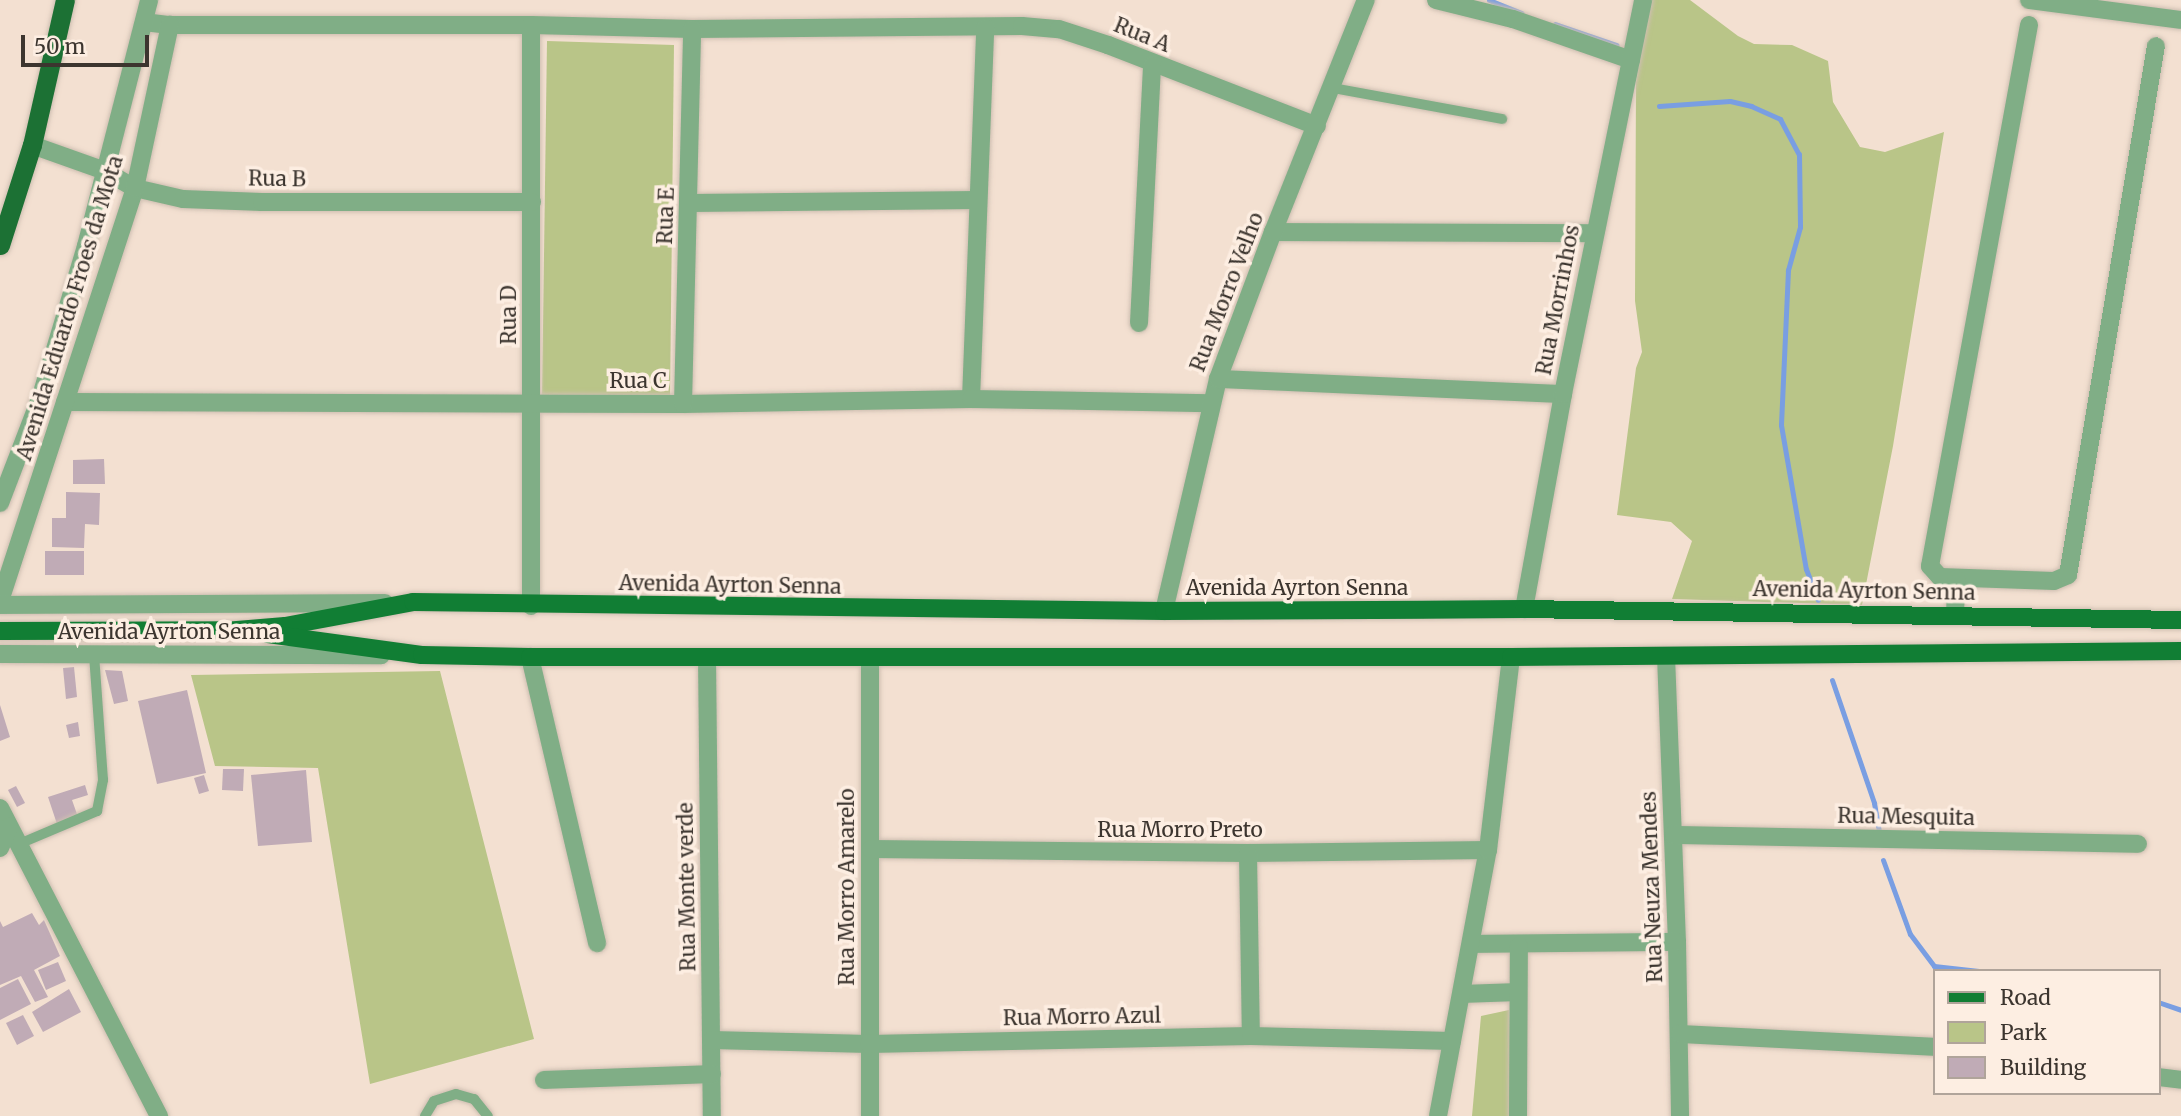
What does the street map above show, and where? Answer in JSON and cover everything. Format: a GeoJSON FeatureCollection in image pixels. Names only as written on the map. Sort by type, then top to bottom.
{"type":"FeatureCollection","features":[{"type":"Feature","properties":{"kind":"highway"},"geometry":{"type":"LineString","coordinates":[[0,245],[32,145],[65,0]]}},
{"type":"Feature","properties":{"kind":"main road","name":"Avenida Ayrton Senna"},"geometry":{"type":"LineString","coordinates":[[237,630],[285,626],[413,602],[531,606],[1164,611],[1524,609],[2180,617]]}},
{"type":"Feature","properties":{"kind":"main road","name":"Avenida Ayrton Senna"},"geometry":{"type":"LineString","coordinates":[[237,630],[422,655],[530,657],[1511,657],[2181,651]]}},
{"type":"Feature","properties":{"kind":"main road"},"geometry":{"type":"LineString","coordinates":[[0,631],[237,630]]}},
{"type":"Feature","properties":{"kind":"street","name":"Avenida Eduardo Froes da Mota"},"geometry":{"type":"LineString","coordinates":[[0,502],[41,396],[105,172],[149,0]]}},
{"type":"Feature","properties":{"kind":"street","name":"Rua Morro Velho"},"geometry":{"type":"LineString","coordinates":[[1164,611],[1210,403],[1273,232],[1333,88],[1366,0]]}},
{"type":"Feature","properties":{"kind":"street"},"geometry":{"type":"LineString","coordinates":[[1436,0],[1513,19],[1632,60]]}},
{"type":"Feature","properties":{"kind":"street","name":"Rua Morrinhos"},"geometry":{"type":"LineString","coordinates":[[1524,609],[1563,394],[1643,0]]}},
{"type":"Feature","properties":{"kind":"street"},"geometry":{"type":"LineString","coordinates":[[2029,0],[2181,20]]}},
{"type":"Feature","properties":{"kind":"street","name":"Rua A"},"geometry":{"type":"LineString","coordinates":[[144,22],[170,25],[531,25],[692,29],[1022,26],[1059,29],[1108,45],[1152,65],[1317,127]]}},
{"type":"Feature","properties":{"kind":"street","name":"Avenida Eduardo Froes da Mota"},"geometry":{"type":"LineString","coordinates":[[0,603],[135,188],[170,25]]}},
{"type":"Feature","properties":{"kind":"street","name":"Rua D"},"geometry":{"type":"LineString","coordinates":[[531,25],[531,606]]}},
{"type":"Feature","properties":{"kind":"street"},"geometry":{"type":"LineString","coordinates":[[2029,25],[1930,566],[1940,577],[2054,581],[2068,575],[2156,46]]}},
{"type":"Feature","properties":{"kind":"street"},"geometry":{"type":"LineString","coordinates":[[971,399],[985,28]]}},
{"type":"Feature","properties":{"kind":"street","name":"Rua E"},"geometry":{"type":"LineString","coordinates":[[683,404],[690,203],[692,29]]}},
{"type":"Feature","properties":{"kind":"street"},"geometry":{"type":"LineString","coordinates":[[1139,323],[1152,65]]}},
{"type":"Feature","properties":{"kind":"street","name":"Rua B"},"geometry":{"type":"LineString","coordinates":[[32,145],[105,172],[135,188],[183,199],[262,202],[532,202]]}},
{"type":"Feature","properties":{"kind":"street"},"geometry":{"type":"LineString","coordinates":[[690,203],[977,200]]}},
{"type":"Feature","properties":{"kind":"street"},"geometry":{"type":"LineString","coordinates":[[1273,232],[1595,233]]}},
{"type":"Feature","properties":{"kind":"street"},"geometry":{"type":"LineString","coordinates":[[1218,379],[1563,394]]}},
{"type":"Feature","properties":{"kind":"street","name":"Rua C"},"geometry":{"type":"LineString","coordinates":[[65,402],[683,404],[971,399],[1210,403]]}},
{"type":"Feature","properties":{"kind":"street"},"geometry":{"type":"LineString","coordinates":[[1955,615],[1956,579]]}},
{"type":"Feature","properties":{"kind":"street","name":"Avenida Ayrton Senna"},"geometry":{"type":"LineString","coordinates":[[0,603],[413,602]]}},
{"type":"Feature","properties":{"kind":"street","name":"Avenida Ayrton Senna"},"geometry":{"type":"LineString","coordinates":[[0,654],[422,655]]}},
{"type":"Feature","properties":{"kind":"street","name":"Rua Neuza Mendes"},"geometry":{"type":"LineString","coordinates":[[1666,656],[1674,835],[1680,1116]]}},
{"type":"Feature","properties":{"kind":"street"},"geometry":{"type":"LineString","coordinates":[[530,657],[597,943]]}},
{"type":"Feature","properties":{"kind":"street","name":"Rua Monte verde"},"geometry":{"type":"LineString","coordinates":[[707,657],[712,1116]]}},
{"type":"Feature","properties":{"kind":"street"},"geometry":{"type":"LineString","coordinates":[[1438,1116],[1473,944],[1488,850],[1511,657]]}},
{"type":"Feature","properties":{"kind":"street","name":"Rua Morro Amarelo"},"geometry":{"type":"LineString","coordinates":[[870,659],[870,1116]]}},
{"type":"Feature","properties":{"kind":"street"},"geometry":{"type":"LineString","coordinates":[[0,808],[159,1116]]}},
{"type":"Feature","properties":{"kind":"street"},"geometry":{"type":"LineString","coordinates":[[0,848],[9,827]]}},
{"type":"Feature","properties":{"kind":"street","name":"Rua Mesquita"},"geometry":{"type":"LineString","coordinates":[[1674,835],[2137,844]]}},
{"type":"Feature","properties":{"kind":"street","name":"Rua Morro Preto"},"geometry":{"type":"LineString","coordinates":[[871,849],[1248,853],[1488,850]]}},
{"type":"Feature","properties":{"kind":"street"},"geometry":{"type":"LineString","coordinates":[[1248,853],[1251,1036]]}},
{"type":"Feature","properties":{"kind":"street"},"geometry":{"type":"LineString","coordinates":[[1473,944],[1519,946],[1677,942]]}},
{"type":"Feature","properties":{"kind":"street"},"geometry":{"type":"LineString","coordinates":[[1518,1116],[1519,946]]}},
{"type":"Feature","properties":{"kind":"street"},"geometry":{"type":"LineString","coordinates":[[1463,994],[1517,992]]}},
{"type":"Feature","properties":{"kind":"street"},"geometry":{"type":"LineString","coordinates":[[1680,1034],[1932,1047]]}},
{"type":"Feature","properties":{"kind":"street","name":"Rua Morro Azul"},"geometry":{"type":"LineString","coordinates":[[712,1041],[869,1044],[1251,1036],[1452,1041]]}},
{"type":"Feature","properties":{"kind":"street"},"geometry":{"type":"LineString","coordinates":[[544,1080],[712,1074]]}},
{"type":"Feature","properties":{"kind":"street"},"geometry":{"type":"LineString","coordinates":[[2160,1077],[2181,1080]]}},
{"type":"Feature","properties":{"kind":"lane"},"geometry":{"type":"LineString","coordinates":[[1333,88],[1502,119]]}},
{"type":"Feature","properties":{"kind":"lane"},"geometry":{"type":"LineString","coordinates":[[19,844],[97,811],[103,780],[94,654]]}},
{"type":"Feature","properties":{"kind":"lane"},"geometry":{"type":"LineString","coordinates":[[425,1116],[434,1101],[456,1094],[474,1099],[488,1116]]}},
{"type":"Feature","properties":{"kind":"green space"},"geometry":{"type":"Polygon","coordinates":[[[1650,0],[1690,0],[1738,36],[1754,44],[1792,45],[1828,61],[1833,102],[1860,147],[1885,152],[1944,132],[1893,446],[1862,605],[1672,599],[1692,541],[1671,522],[1617,515],[1636,368],[1642,352],[1635,301],[1636,82],[1650,0]]]}},
{"type":"Feature","properties":{"kind":"green space"},"geometry":{"type":"Polygon","coordinates":[[[547,41],[674,45],[670,399],[542,398],[547,41]]]}},
{"type":"Feature","properties":{"kind":"green space"},"geometry":{"type":"Polygon","coordinates":[[[440,671],[534,1039],[370,1084],[318,768],[215,766],[191,675],[440,671]]]}},
{"type":"Feature","properties":{"kind":"green space"},"geometry":{"type":"Polygon","coordinates":[[[1509,1010],[1513,1116],[1472,1116],[1481,1016],[1509,1010]]]}},
{"type":"Feature","properties":{"kind":"building"},"geometry":{"type":"Polygon","coordinates":[[[104,459],[105,484],[73,484],[73,460],[104,459]]]}},
{"type":"Feature","properties":{"kind":"building"},"geometry":{"type":"Polygon","coordinates":[[[66,492],[100,493],[99,525],[85,524],[84,548],[52,547],[52,518],[66,518],[66,492]]]}},
{"type":"Feature","properties":{"kind":"building"},"geometry":{"type":"Polygon","coordinates":[[[45,551],[84,551],[84,575],[45,575],[45,551]]]}},
{"type":"Feature","properties":{"kind":"building"},"geometry":{"type":"Polygon","coordinates":[[[74,667],[77,697],[66,699],[63,668],[74,667]]]}},
{"type":"Feature","properties":{"kind":"building"},"geometry":{"type":"Polygon","coordinates":[[[105,670],[122,671],[128,701],[114,704],[105,670]]]}},
{"type":"Feature","properties":{"kind":"building"},"geometry":{"type":"Polygon","coordinates":[[[187,690],[206,773],[157,784],[138,701],[187,690]]]}},
{"type":"Feature","properties":{"kind":"building"},"geometry":{"type":"Polygon","coordinates":[[[0,705],[10,737],[0,741],[0,705]]]}},
{"type":"Feature","properties":{"kind":"building"},"geometry":{"type":"Polygon","coordinates":[[[78,722],[80,736],[69,738],[66,725],[78,722]]]}},
{"type":"Feature","properties":{"kind":"building"},"geometry":{"type":"Polygon","coordinates":[[[223,769],[244,769],[243,791],[222,790],[223,769]]]}},
{"type":"Feature","properties":{"kind":"building"},"geometry":{"type":"Polygon","coordinates":[[[306,770],[312,842],[258,846],[251,775],[306,770]]]}},
{"type":"Feature","properties":{"kind":"building"},"geometry":{"type":"Polygon","coordinates":[[[204,775],[209,791],[199,794],[194,778],[204,775]]]}},
{"type":"Feature","properties":{"kind":"building"},"geometry":{"type":"Polygon","coordinates":[[[85,785],[88,795],[72,800],[78,817],[57,824],[48,797],[85,785]]]}},
{"type":"Feature","properties":{"kind":"building"},"geometry":{"type":"Polygon","coordinates":[[[16,786],[25,803],[17,807],[8,790],[16,786]]]}},
{"type":"Feature","properties":{"kind":"building"},"geometry":{"type":"Polygon","coordinates":[[[32,913],[39,925],[44,920],[60,956],[34,970],[48,997],[35,1002],[21,976],[0,985],[0,921],[3,927],[32,913]]]}},
{"type":"Feature","properties":{"kind":"building"},"geometry":{"type":"Polygon","coordinates":[[[58,962],[66,981],[46,990],[38,970],[58,962]]]}},
{"type":"Feature","properties":{"kind":"building"},"geometry":{"type":"Polygon","coordinates":[[[18,979],[31,1004],[0,1020],[0,988],[18,979]]]}},
{"type":"Feature","properties":{"kind":"building"},"geometry":{"type":"Polygon","coordinates":[[[69,989],[81,1012],[43,1032],[32,1012],[69,989]]]}},
{"type":"Feature","properties":{"kind":"building"},"geometry":{"type":"Polygon","coordinates":[[[23,1015],[34,1036],[17,1045],[6,1023],[23,1015]]]}},
{"type":"Feature","properties":{"kind":"waterway"},"geometry":{"type":"LineString","coordinates":[[1489,0],[1522,13]]}},
{"type":"Feature","properties":{"kind":"waterway"},"geometry":{"type":"LineString","coordinates":[[1555,24],[1616,45]]}},
{"type":"Feature","properties":{"kind":"waterway"},"geometry":{"type":"LineString","coordinates":[[1659,106],[1730,101],[1751,106],[1780,119],[1799,154],[1800,227],[1788,270],[1781,425],[1806,569],[1818,600]]}},
{"type":"Feature","properties":{"kind":"waterway"},"geometry":{"type":"LineString","coordinates":[[1832,680],[1874,803],[1879,832]]}},
{"type":"Feature","properties":{"kind":"waterway"},"geometry":{"type":"LineString","coordinates":[[1883,860],[1910,934],[1934,966],[1961,969]]}},
{"type":"Feature","properties":{"kind":"waterway"},"geometry":{"type":"LineString","coordinates":[[2160,1003],[2181,1010]]}}]}
